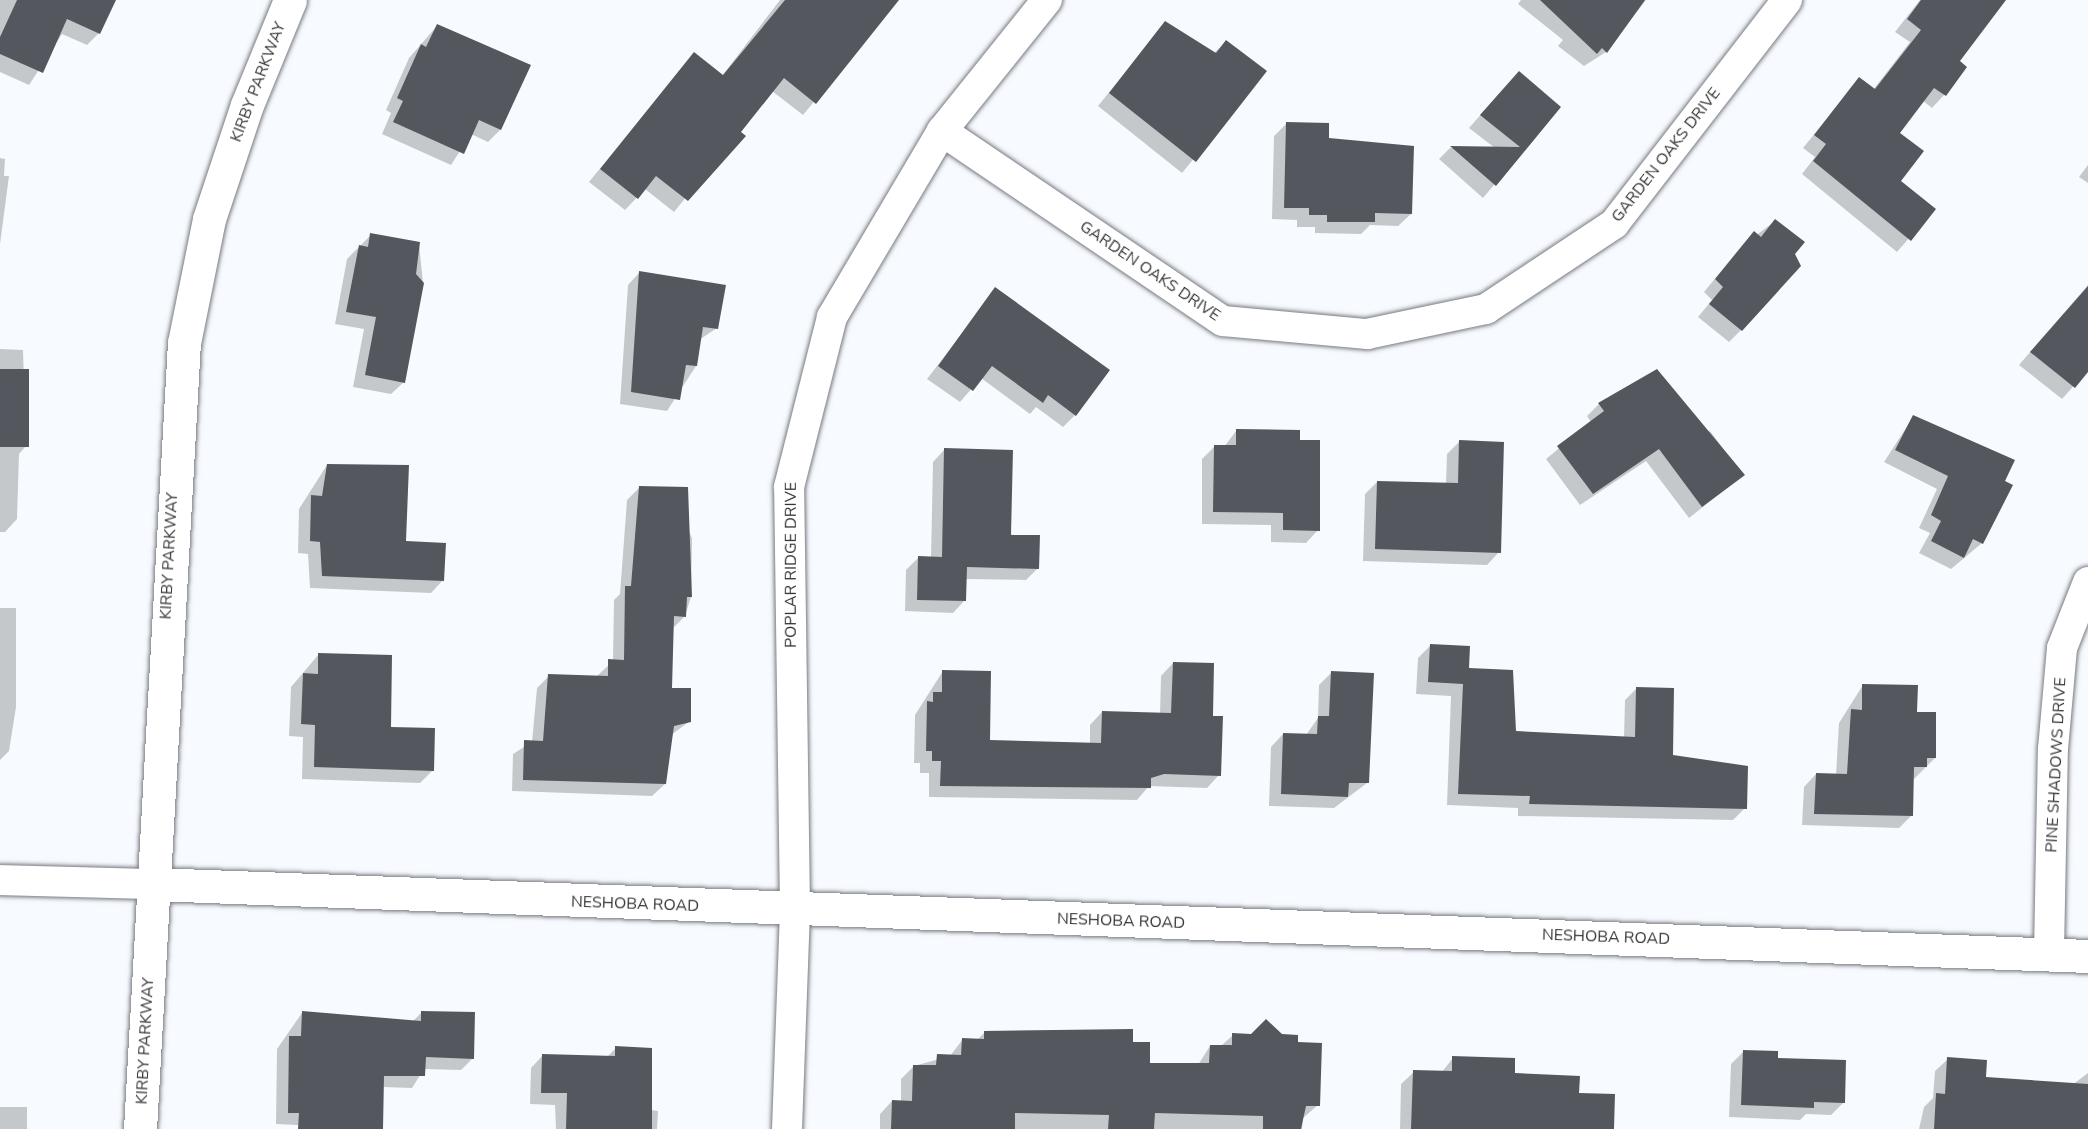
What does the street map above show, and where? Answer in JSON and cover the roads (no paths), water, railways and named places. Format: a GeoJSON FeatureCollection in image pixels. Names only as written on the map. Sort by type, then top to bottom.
{"type":"FeatureCollection","features":[{"type":"Feature","properties":{"kind":"street","name":"KIRBY PARKWAY"},"geometry":{"type":"LineString","coordinates":[[140,1129],[184,343],[209,219],[247,105],[290,0]]}},
{"type":"Feature","properties":{"kind":"street","name":"POPLAR RIDGE DRIVE"},"geometry":{"type":"LineString","coordinates":[[787,1129],[795,909],[789,487],[832,317],[942,131],[1047,0]]}},
{"type":"Feature","properties":{"kind":"street","name":"GARDEN OAKS DRIVE"},"geometry":{"type":"LineString","coordinates":[[942,131],[1223,321],[1367,334],[1486,309],[1614,224],[1786,0]]}},
{"type":"Feature","properties":{"kind":"street","name":"PINE SHADOWS DRIVE"},"geometry":{"type":"LineString","coordinates":[[2049,952],[2053,749],[2062,648],[2088,582]]}},
{"type":"Feature","properties":{"kind":"street"},"geometry":{"type":"LineString","coordinates":[[0,880],[153,884]]}},
{"type":"Feature","properties":{"kind":"street","name":"NESHOBA ROAD"},"geometry":{"type":"LineString","coordinates":[[153,884],[795,909],[2049,952],[2088,956]]}}]}
